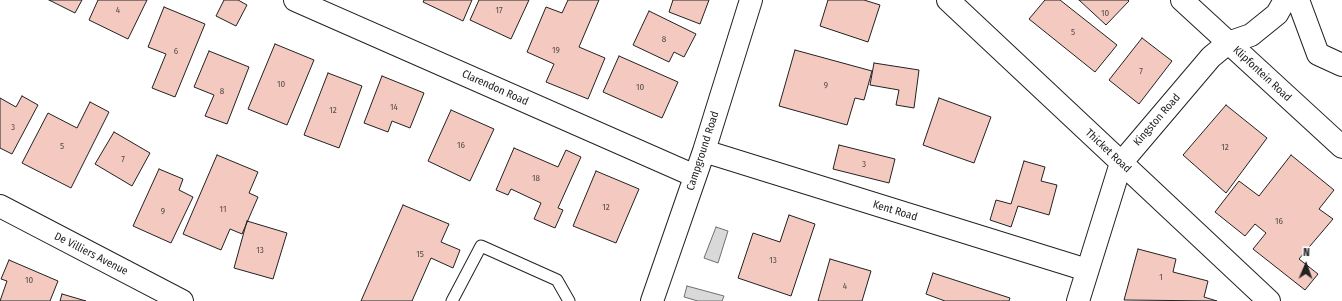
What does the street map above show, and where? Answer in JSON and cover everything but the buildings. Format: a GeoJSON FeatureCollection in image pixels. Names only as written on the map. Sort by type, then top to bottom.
{"type":"FeatureCollection","features":[{"type":"Feature","properties":{"kind":"street","name":"Clarendon Road"},"geometry":{"type":"LineString","coordinates":[[296,0],[695,176]]}},
{"type":"Feature","properties":{"kind":"street","name":"Campground Road"},"geometry":{"type":"LineString","coordinates":[[652,301],[704,151],[751,0]]}},
{"type":"Feature","properties":{"kind":"street","name":"Thicket Road"},"geometry":{"type":"LineString","coordinates":[[948,0],[1269,301]]}},
{"type":"Feature","properties":{"kind":"street","name":"Klipfontein Road"},"geometry":{"type":"LineString","coordinates":[[1182,0],[1342,147]]}},
{"type":"Feature","properties":{"kind":"street"},"geometry":{"type":"LineString","coordinates":[[1228,43],[1251,35],[1277,14],[1285,0]]}},
{"type":"Feature","properties":{"kind":"street"},"geometry":{"type":"LineString","coordinates":[[1298,0],[1318,54],[1342,65]]}},
{"type":"Feature","properties":{"kind":"street","name":"Kingston Road"},"geometry":{"type":"LineString","coordinates":[[1078,301],[1121,163],[1211,57],[1228,43]]}},
{"type":"Feature","properties":{"kind":"street","name":"Kent Road"},"geometry":{"type":"LineString","coordinates":[[704,151],[1087,270]]}},
{"type":"Feature","properties":{"kind":"street","name":"De Villiers Avenue"},"geometry":{"type":"LineString","coordinates":[[0,206],[182,301]]}},
{"type":"Feature","properties":{"kind":"lane"},"geometry":{"type":"LineString","coordinates":[[452,301],[481,246],[557,280],[569,301]]}},
{"type":"Feature","properties":{"kind":"shaded area"},"geometry":{"type":"Polygon","coordinates":[[[716,227],[728,231],[718,263],[704,258],[716,227]]]}},
{"type":"Feature","properties":{"kind":"shaded area"},"geometry":{"type":"Polygon","coordinates":[[[687,286],[724,296],[722,301],[698,301],[684,297],[687,286]]]}}]}
